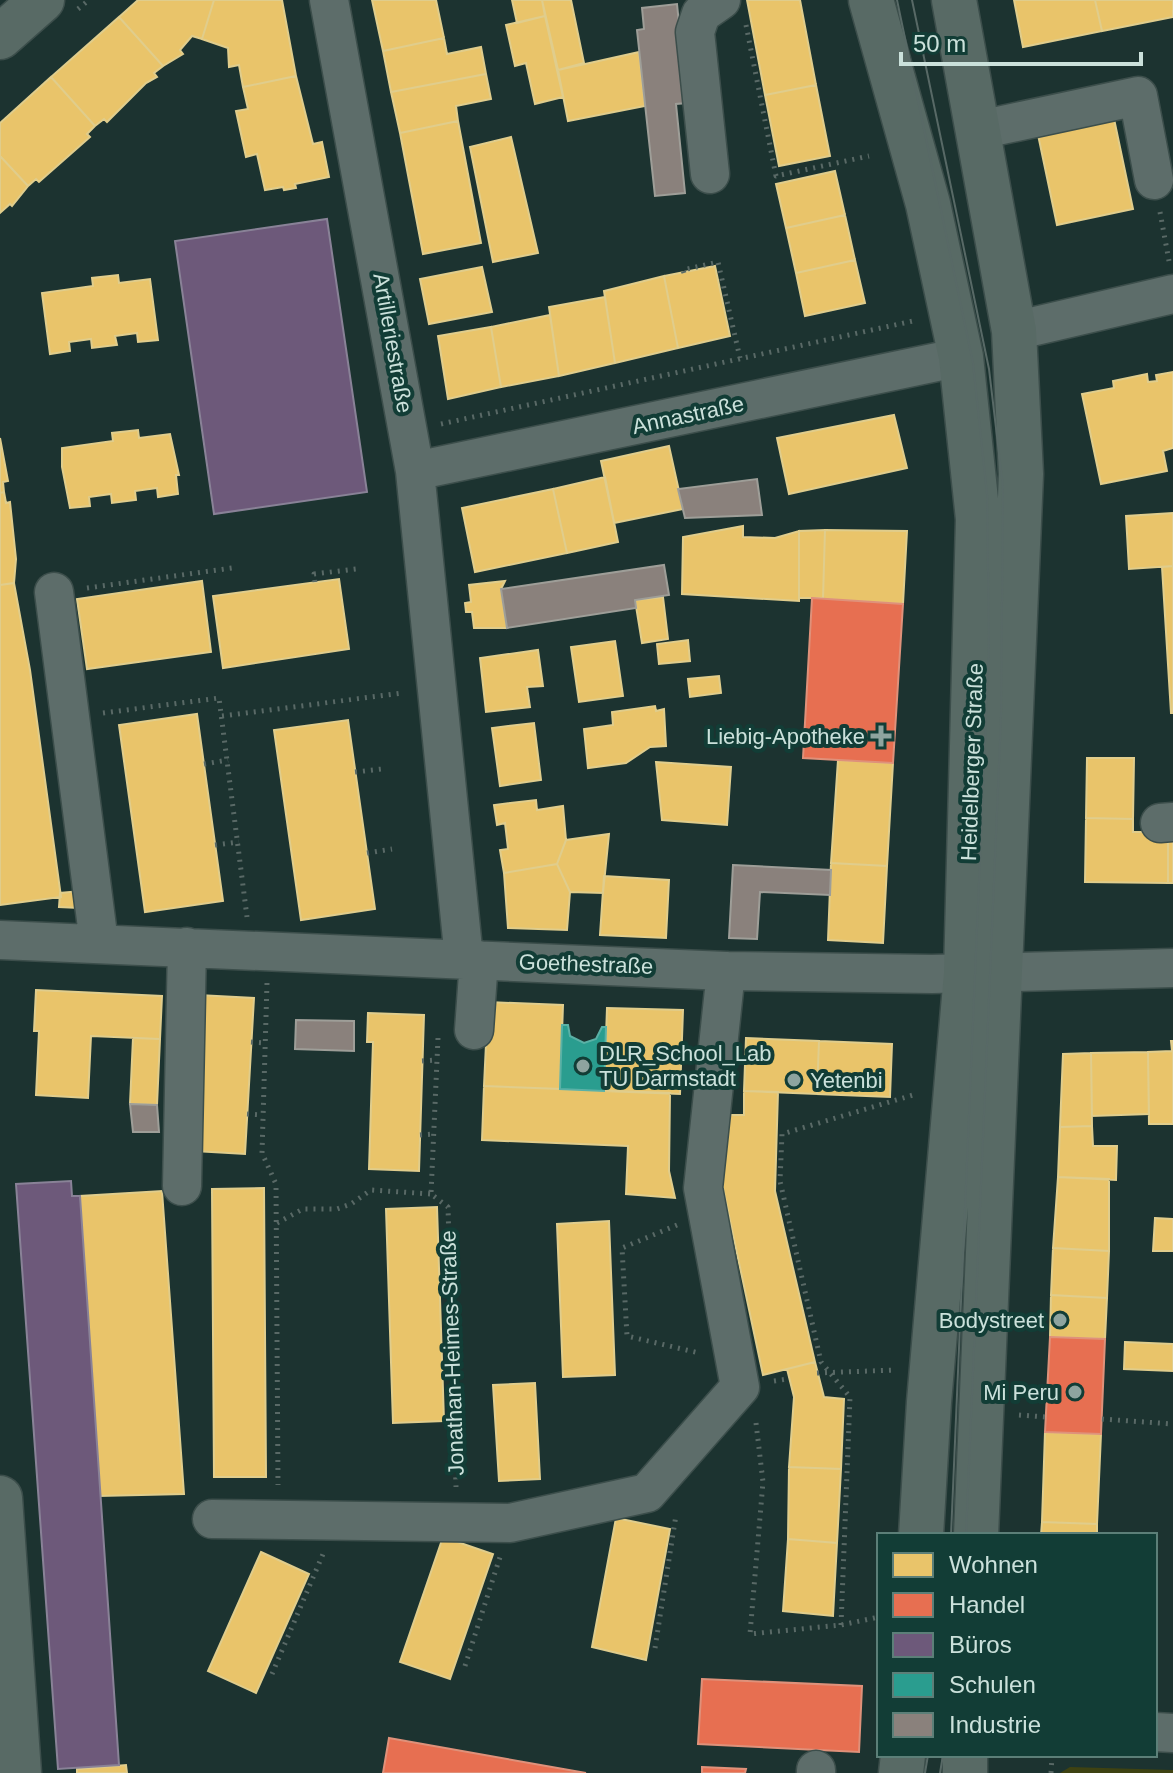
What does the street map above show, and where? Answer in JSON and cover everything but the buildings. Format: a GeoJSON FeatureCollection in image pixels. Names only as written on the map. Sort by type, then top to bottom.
{"type":"FeatureCollection","features":[{"type":"Feature","properties":{"kind":"main road"},"geometry":{"type":"LineString","coordinates":[[0,37],[42,0]]}},
{"type":"Feature","properties":{"kind":"main road","name":"Heidelberger Straße"},"geometry":{"type":"LineString","coordinates":[[871,0],[928,204],[961,357],[978,519],[984,973],[976,1533]]}},
{"type":"Feature","properties":{"kind":"main road","name":"Heidelberger Straße"},"geometry":{"type":"LineString","coordinates":[[921,1533],[929,1402],[984,973],[1021,474],[1014,331],[954,0]]}},
{"type":"Feature","properties":{"kind":"main road"},"geometry":{"type":"LineString","coordinates":[[0,1498],[19,1773]]}},
{"type":"Feature","properties":{"kind":"street","name":"Artilleriestraße"},"geometry":{"type":"LineString","coordinates":[[329,0],[415,471],[471,960],[457,1029]]}},
{"type":"Feature","properties":{"kind":"street"},"geometry":{"type":"LineString","coordinates":[[710,174],[695,32],[701,14],[733,8]]}},
{"type":"Feature","properties":{"kind":"street"},"geometry":{"type":"LineString","coordinates":[[979,130],[1138,96],[1154,180]]}},
{"type":"Feature","properties":{"kind":"street"},"geometry":{"type":"LineString","coordinates":[[1014,331],[1172,282]]}},
{"type":"Feature","properties":{"kind":"street","name":"Annastraße"},"geometry":{"type":"LineString","coordinates":[[415,471],[961,357]]}},
{"type":"Feature","properties":{"kind":"street"},"geometry":{"type":"LineString","coordinates":[[54,592],[99,943]]}},
{"type":"Feature","properties":{"kind":"street","name":"Goethestraße"},"geometry":{"type":"LineString","coordinates":[[0,940],[726,971],[984,973],[1173,968]]}},
{"type":"Feature","properties":{"kind":"street"},"geometry":{"type":"LineString","coordinates":[[182,1186],[187,947]]}},
{"type":"Feature","properties":{"kind":"street"},"geometry":{"type":"LineString","coordinates":[[212,1519],[510,1523],[647,1493],[738,1375],[703,1188],[726,971]]}},
{"type":"Feature","properties":{"kind":"path"},"geometry":{"type":"LineString","coordinates":[[733,8],[753,46],[776,176],[869,156]]}},
{"type":"Feature","properties":{"kind":"path"},"geometry":{"type":"LineString","coordinates":[[1154,180],[1172,282]]}},
{"type":"Feature","properties":{"kind":"path"},"geometry":{"type":"LineString","coordinates":[[684,273],[683,270],[718,262],[740,358]]}},
{"type":"Feature","properties":{"kind":"path"},"geometry":{"type":"LineString","coordinates":[[409,431],[913,321]]}},
{"type":"Feature","properties":{"kind":"path"},"geometry":{"type":"LineString","coordinates":[[54,592],[232,568]]}},
{"type":"Feature","properties":{"kind":"path"},"geometry":{"type":"LineString","coordinates":[[315,582],[314,574],[356,569]]}},
{"type":"Feature","properties":{"kind":"path"},"geometry":{"type":"LineString","coordinates":[[222,716],[438,689]]}},
{"type":"Feature","properties":{"kind":"path"},"geometry":{"type":"LineString","coordinates":[[70,717],[219,698],[247,900]]}},
{"type":"Feature","properties":{"kind":"path"},"geometry":{"type":"LineString","coordinates":[[204,764],[228,760]]}},
{"type":"Feature","properties":{"kind":"path"},"geometry":{"type":"LineString","coordinates":[[355,772],[382,769]]}},
{"type":"Feature","properties":{"kind":"path"},"geometry":{"type":"LineString","coordinates":[[215,845],[239,842]]}},
{"type":"Feature","properties":{"kind":"path"},"geometry":{"type":"LineString","coordinates":[[367,853],[392,849]]}},
{"type":"Feature","properties":{"kind":"path"},"geometry":{"type":"LineString","coordinates":[[267,974],[262,1153],[276,1184],[281,1520]]}},
{"type":"Feature","properties":{"kind":"path"},"geometry":{"type":"LineString","coordinates":[[276,1223],[303,1209],[337,1209],[351,1204],[371,1190],[431,1194],[437,1060],[457,1029]]}},
{"type":"Feature","properties":{"kind":"path"},"geometry":{"type":"LineString","coordinates":[[251,1042],[265,1043]]}},
{"type":"Feature","properties":{"kind":"path"},"geometry":{"type":"LineString","coordinates":[[422,1061],[437,1060]]}},
{"type":"Feature","properties":{"kind":"path"},"geometry":{"type":"LineString","coordinates":[[841,1625],[850,1397],[821,1362],[780,1181],[782,1134],[913,1095]]}},
{"type":"Feature","properties":{"kind":"path"},"geometry":{"type":"LineString","coordinates":[[247,1114],[263,1115]]}},
{"type":"Feature","properties":{"kind":"path"},"geometry":{"type":"LineString","coordinates":[[420,1135],[434,1134]]}},
{"type":"Feature","properties":{"kind":"path","name":"Jonathan-Heimes-Straße"},"geometry":{"type":"LineString","coordinates":[[431,1194],[448,1207],[457,1521]]}},
{"type":"Feature","properties":{"kind":"path"},"geometry":{"type":"LineString","coordinates":[[707,1212],[622,1248],[627,1336],[738,1375],[757,1426],[763,1482],[750,1634],[841,1625],[877,1617]]}},
{"type":"Feature","properties":{"kind":"path"},"geometry":{"type":"LineString","coordinates":[[817,1373],[896,1370]]}},
{"type":"Feature","properties":{"kind":"path"},"geometry":{"type":"LineString","coordinates":[[1010,1415],[1046,1417]]}},
{"type":"Feature","properties":{"kind":"path"},"geometry":{"type":"LineString","coordinates":[[1102,1419],[1173,1424]]}},
{"type":"Feature","properties":{"kind":"path"},"geometry":{"type":"LineString","coordinates":[[655,1648],[676,1513],[658,1479]]}},
{"type":"Feature","properties":{"kind":"path"},"geometry":{"type":"LineString","coordinates":[[272,1674],[337,1520]]}},
{"type":"Feature","properties":{"kind":"path"},"geometry":{"type":"LineString","coordinates":[[465,1666],[510,1523]]}},
{"type":"Feature","properties":{"kind":"green space"},"geometry":{"type":"Polygon","coordinates":[[[1070,1767],[1173,1770],[1173,1773],[1060,1773],[1070,1767]]]}},
{"type":"Feature","properties":{"kind":"tram line"},"geometry":{"type":"LineString","coordinates":[[897,0],[973,363],[987,494],[989,648],[951,1533]]}},
{"type":"Feature","properties":{"kind":"tram line"},"geometry":{"type":"LineString","coordinates":[[912,0],[989,369],[1003,487],[1001,718],[966,1533]]}},
{"type":"Feature","properties":{"kind":"tram line"},"geometry":{"type":"LineString","coordinates":[[925,1773],[928,1757]]}},
{"type":"Feature","properties":{"kind":"tram line"},"geometry":{"type":"LineString","coordinates":[[940,1773],[943,1757]]}},
{"type":"Feature","properties":{"kind":"place","name":"Liebig-Apotheke"},"geometry":{"type":"Point","coordinates":[881,736]}},
{"type":"Feature","properties":{"kind":"place","name":"DLR_School_Lab TU Darmstadt"},"geometry":{"type":"Point","coordinates":[583,1066]}},
{"type":"Feature","properties":{"kind":"place","name":"Yetenbi"},"geometry":{"type":"Point","coordinates":[794,1080]}},
{"type":"Feature","properties":{"kind":"place","name":"Bodystreet"},"geometry":{"type":"Point","coordinates":[1060,1320]}},
{"type":"Feature","properties":{"kind":"place","name":"Mi Peru"},"geometry":{"type":"Point","coordinates":[1075,1392]}}]}
